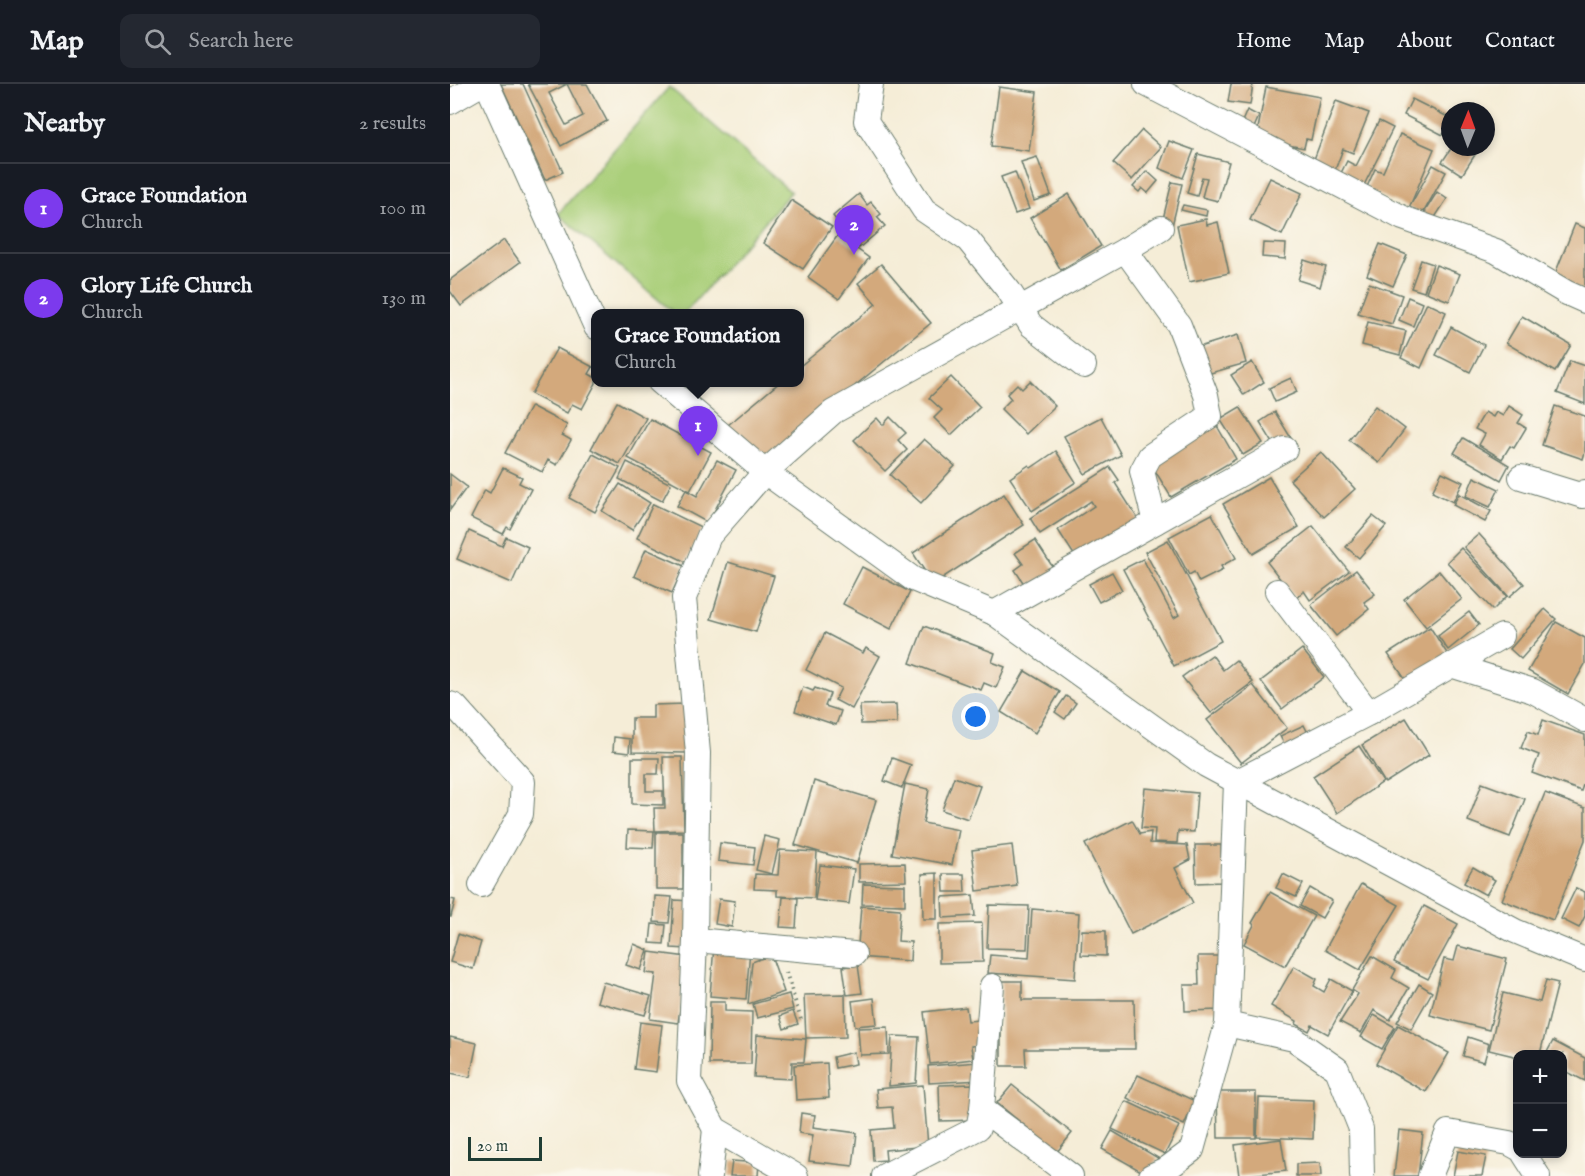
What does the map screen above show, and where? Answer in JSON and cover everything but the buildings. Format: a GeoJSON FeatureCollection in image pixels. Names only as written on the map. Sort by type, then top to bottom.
{"type":"FeatureCollection","features":[{"type":"Feature","properties":{"kind":"street"},"geometry":{"type":"LineString","coordinates":[[450,102],[481,84]]}},
{"type":"Feature","properties":{"kind":"street"},"geometry":{"type":"LineString","coordinates":[[487,84],[591,316]]}},
{"type":"Feature","properties":{"kind":"street"},"geometry":{"type":"LineString","coordinates":[[871,84],[866,121],[924,210],[968,240],[1021,308],[1031,325],[1084,366]]}},
{"type":"Feature","properties":{"kind":"street"},"geometry":{"type":"LineString","coordinates":[[1146,84],[1403,218],[1496,251],[1567,293],[1585,301]]}},
{"type":"Feature","properties":{"kind":"street"},"geometry":{"type":"LineString","coordinates":[[796,1176],[715,1129],[689,1081],[695,940],[698,753],[684,598],[709,536],[765,472],[833,412],[1161,228]]}},
{"type":"Feature","properties":{"kind":"street"},"geometry":{"type":"LineString","coordinates":[[1125,250],[1179,325],[1206,395],[1210,416],[1150,456],[1142,471],[1155,522]]}},
{"type":"Feature","properties":{"kind":"street"},"geometry":{"type":"LineString","coordinates":[[666,387],[765,472],[913,579],[994,614],[1206,765],[1515,931],[1585,960]]}},
{"type":"Feature","properties":{"kind":"street"},"geometry":{"type":"LineString","coordinates":[[994,614],[1285,449]]}},
{"type":"Feature","properties":{"kind":"street"},"geometry":{"type":"LineString","coordinates":[[1521,477],[1583,496],[1585,492]]}},
{"type":"Feature","properties":{"kind":"street"},"geometry":{"type":"LineString","coordinates":[[1277,591],[1369,713]]}},
{"type":"Feature","properties":{"kind":"street"},"geometry":{"type":"LineString","coordinates":[[1236,782],[1369,713],[1502,636]]}},
{"type":"Feature","properties":{"kind":"street"},"geometry":{"type":"LineString","coordinates":[[1451,665],[1533,690],[1585,720]]}},
{"type":"Feature","properties":{"kind":"street"},"geometry":{"type":"LineString","coordinates":[[450,704],[455,706],[523,782],[521,814],[481,885]]}},
{"type":"Feature","properties":{"kind":"street"},"geometry":{"type":"LineString","coordinates":[[1151,1176],[1168,1168],[1192,1150],[1227,1024],[1236,782]]}},
{"type":"Feature","properties":{"kind":"street"},"geometry":{"type":"LineString","coordinates":[[695,940],[854,954]]}},
{"type":"Feature","properties":{"kind":"street"},"geometry":{"type":"LineString","coordinates":[[884,1176],[978,1128],[982,1109],[992,986]]}},
{"type":"Feature","properties":{"kind":"street"},"geometry":{"type":"LineString","coordinates":[[1227,1024],[1294,1039],[1337,1069],[1361,1129],[1362,1176]]}},
{"type":"Feature","properties":{"kind":"street"},"geometry":{"type":"LineString","coordinates":[[982,1109],[1071,1176]]}},
{"type":"Feature","properties":{"kind":"street"},"geometry":{"type":"LineString","coordinates":[[710,1176],[715,1129]]}},
{"type":"Feature","properties":{"kind":"street"},"geometry":{"type":"LineString","coordinates":[[1430,1176],[1448,1132],[1513,1145]]}},
{"type":"Feature","properties":{"kind":"street"},"geometry":{"type":"LineString","coordinates":[[1527,1158],[1538,1176]]}},
{"type":"Feature","properties":{"kind":"path"},"geometry":{"type":"LineString","coordinates":[[779,948],[802,1023]]}},
{"type":"Feature","properties":{"kind":"green space"},"geometry":{"type":"Polygon","coordinates":[[[669,87],[791,192],[689,309],[669,309],[558,214],[669,87]]]}},
{"type":"Feature","properties":{"kind":"place","name":"Glory Life Church"},"geometry":{"type":"Point","coordinates":[854,255]}},
{"type":"Feature","properties":{"kind":"place","name":"Grace Foundation"},"geometry":{"type":"Point","coordinates":[698,456]}}]}
